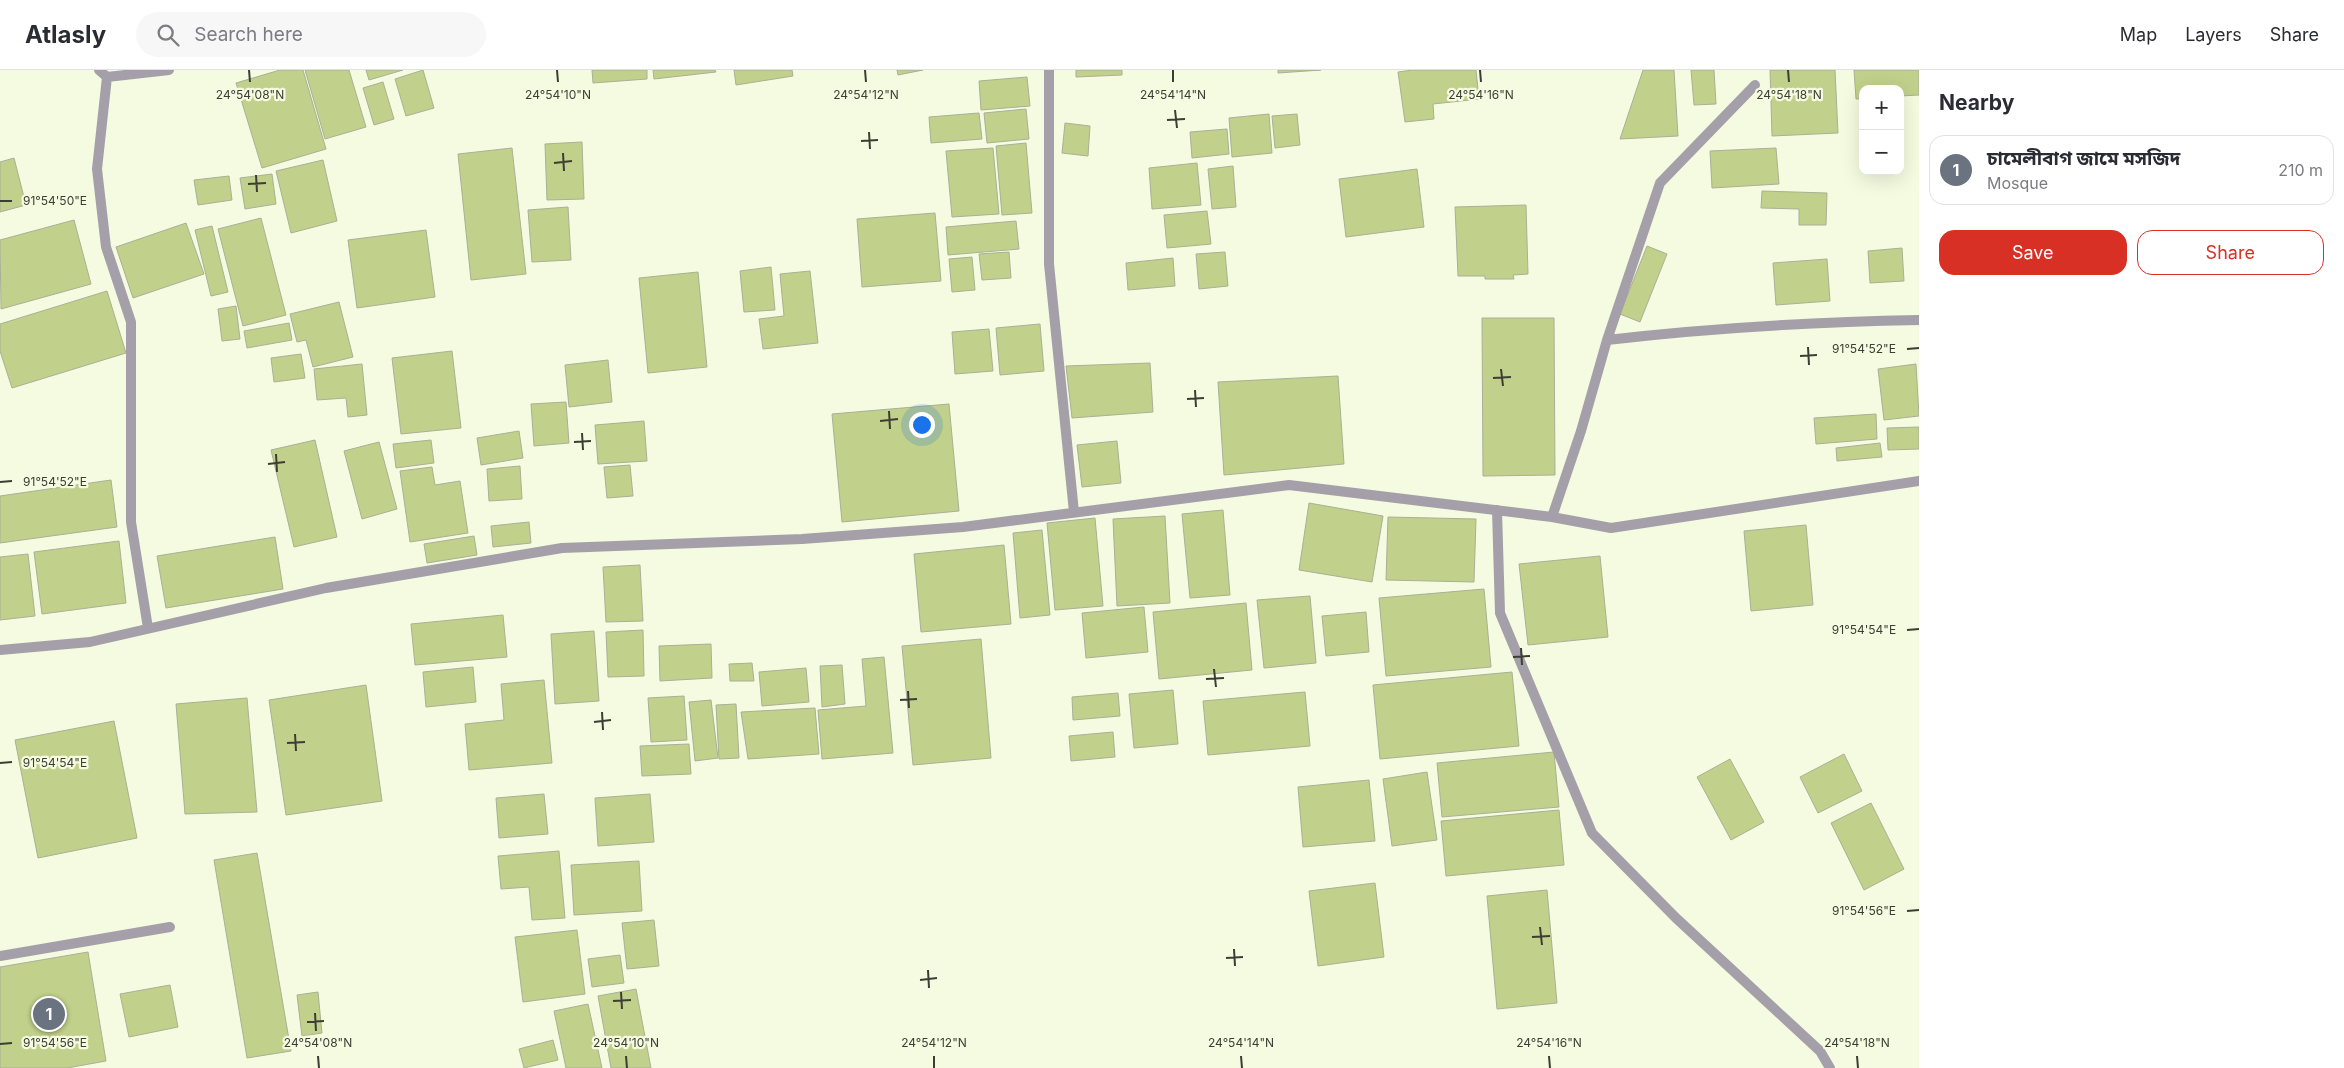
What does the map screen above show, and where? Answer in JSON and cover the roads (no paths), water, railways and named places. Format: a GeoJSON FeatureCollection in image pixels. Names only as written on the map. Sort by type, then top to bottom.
{"type":"FeatureCollection","features":[{"type":"Feature","properties":{"kind":"street"},"geometry":{"type":"LineString","coordinates":[[98,70],[107,77],[169,70]]}},
{"type":"Feature","properties":{"kind":"street"},"geometry":{"type":"LineString","coordinates":[[1049,70],[1049,264],[1074,512]]}},
{"type":"Feature","properties":{"kind":"street"},"geometry":{"type":"LineString","coordinates":[[107,77],[97,169],[106,247],[131,322],[131,522],[148,628]]}},
{"type":"Feature","properties":{"kind":"street"},"geometry":{"type":"LineString","coordinates":[[1552,517],[1581,431],[1607,340],[1660,184],[1754,85]]}},
{"type":"Feature","properties":{"kind":"street"},"geometry":{"type":"LineString","coordinates":[[1607,340],[1707,329],[1832,322],[1919,320]]}},
{"type":"Feature","properties":{"kind":"street"},"geometry":{"type":"LineString","coordinates":[[0,650],[90,642],[326,588],[562,548],[811,538],[963,527],[1289,485],[1552,517],[1612,528],[1919,481]]}},
{"type":"Feature","properties":{"kind":"street"},"geometry":{"type":"LineString","coordinates":[[1497,510],[1500,613],[1592,833],[1676,918],[1820,1051],[1830,1068]]}},
{"type":"Feature","properties":{"kind":"street"},"geometry":{"type":"LineString","coordinates":[[0,956],[170,927]]}},
{"type":"Feature","properties":{"kind":"place","name":"চামেলীবাগ জামে মসজিদ"},"geometry":{"type":"Point","coordinates":[49,1014]}}]}
